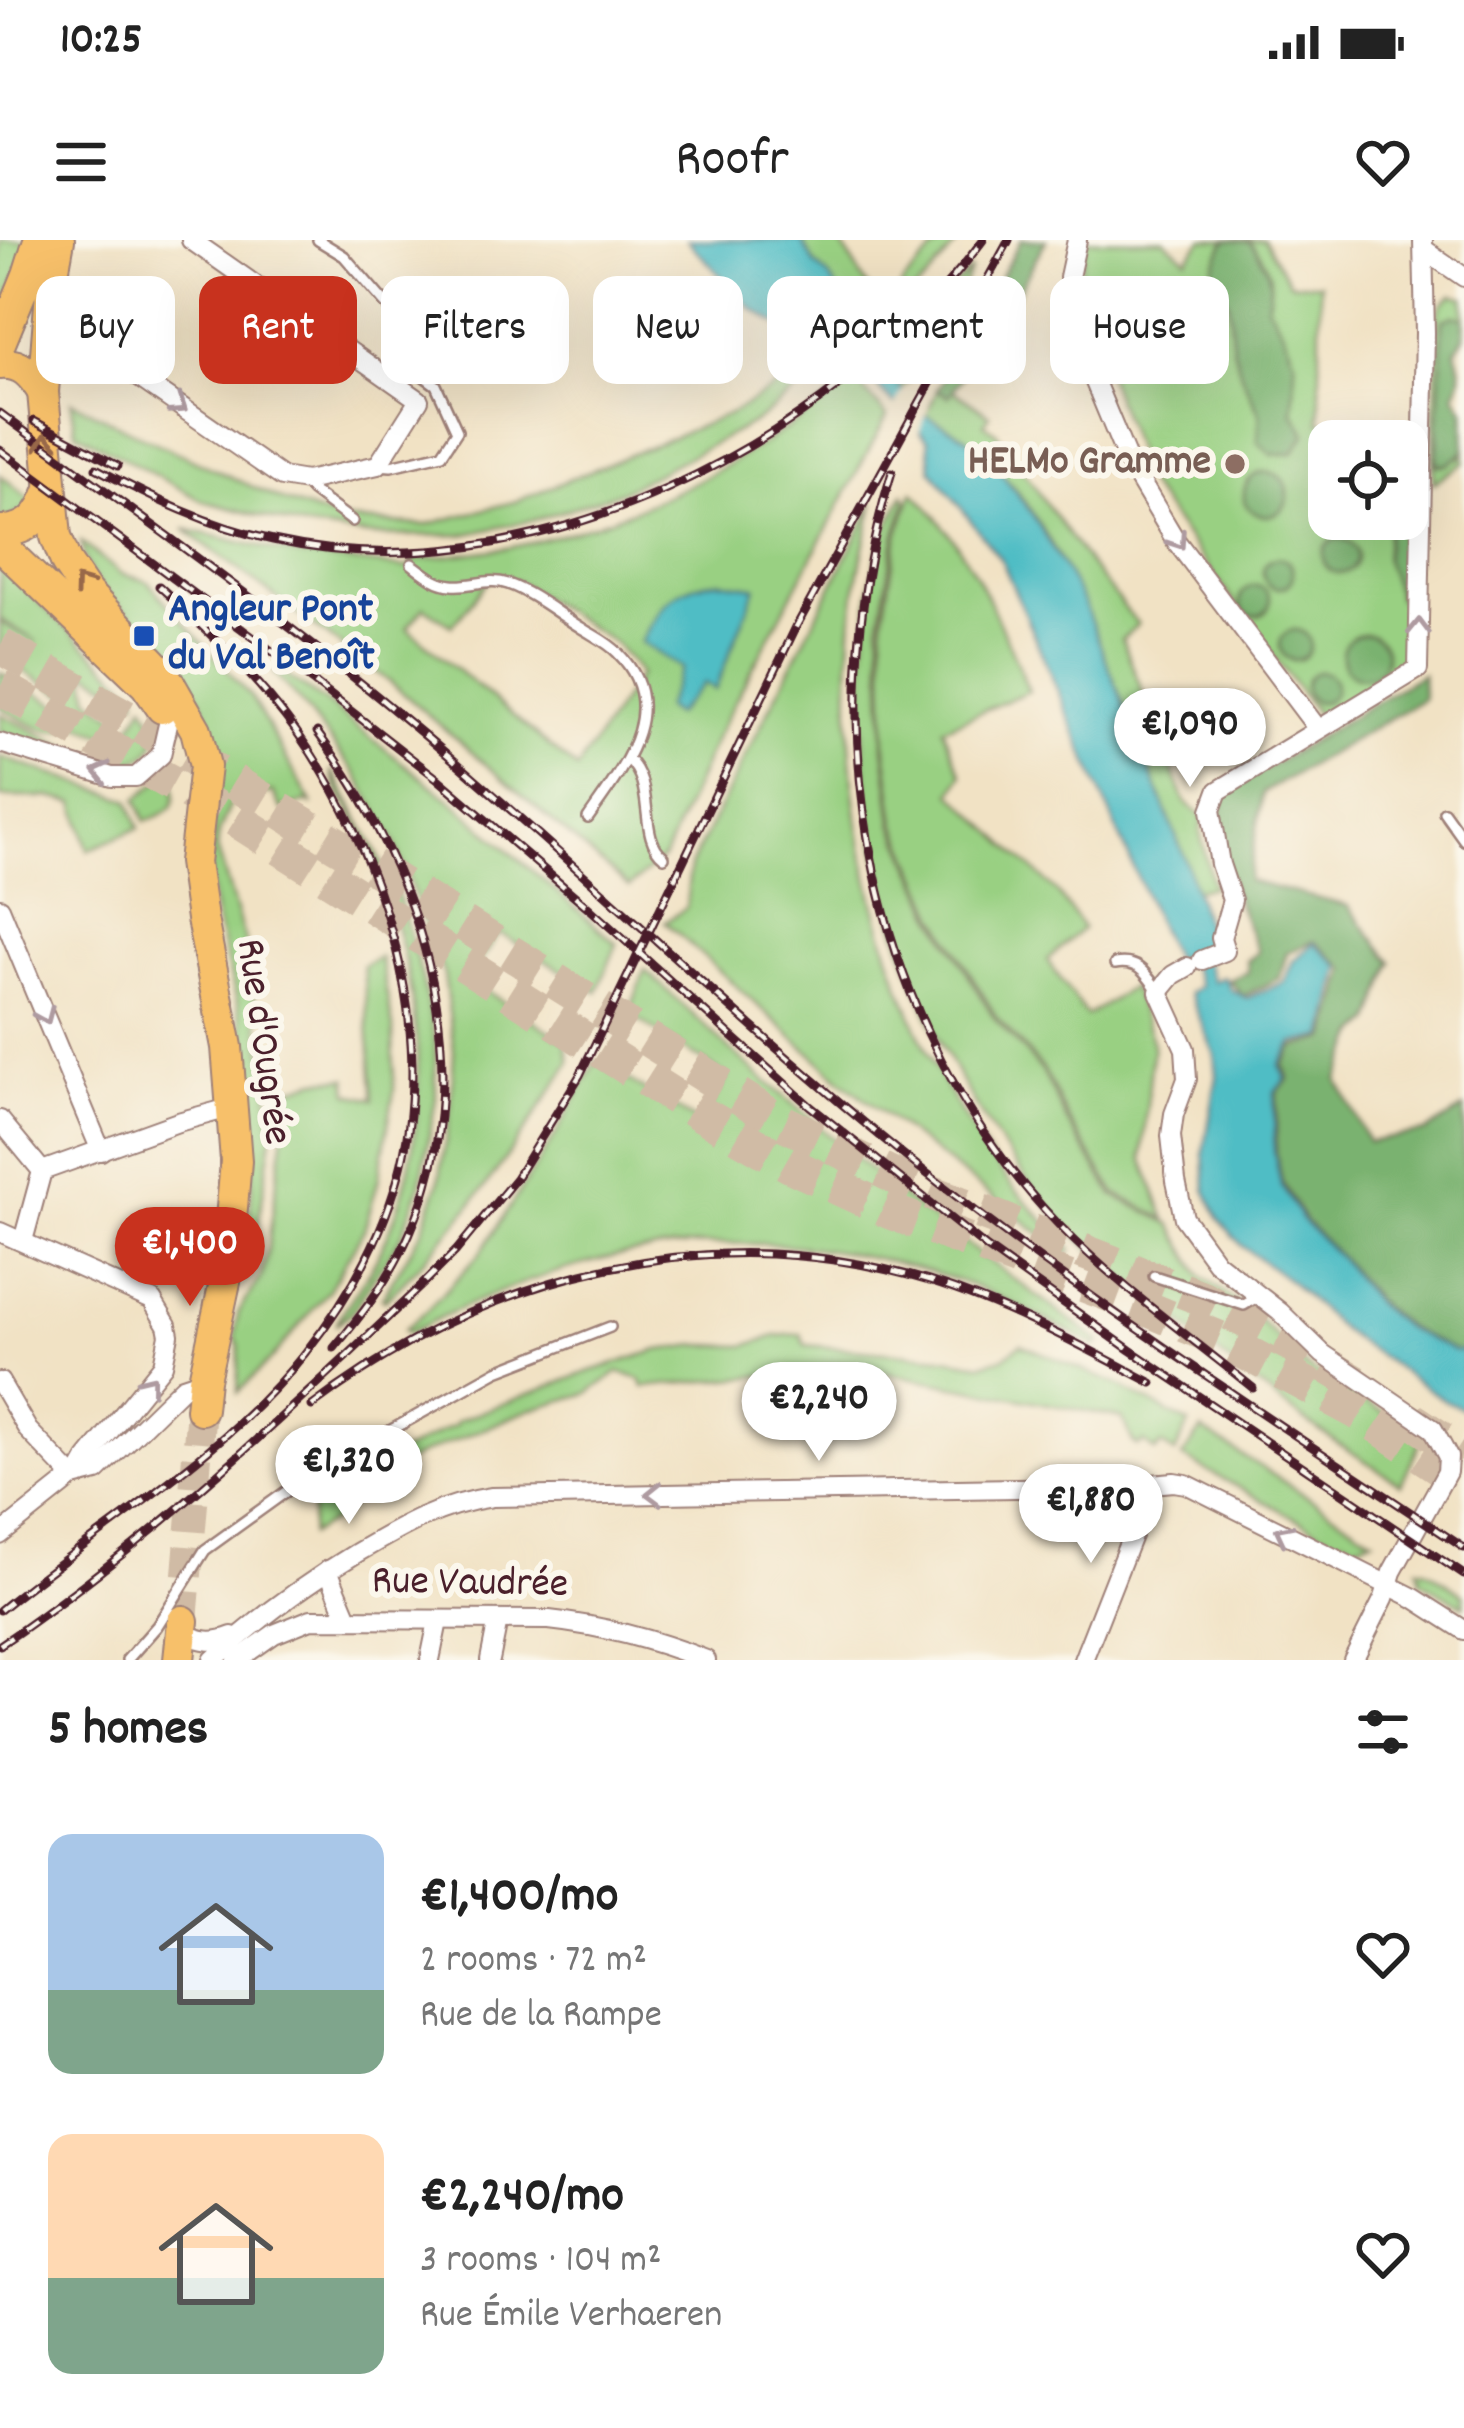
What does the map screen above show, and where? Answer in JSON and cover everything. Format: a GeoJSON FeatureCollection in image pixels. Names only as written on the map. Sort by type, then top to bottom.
{"type":"FeatureCollection","features":[{"type":"Feature","properties":{"kind":"main road"},"geometry":{"type":"LineString","coordinates":[[39,240],[1,348],[43,392]]}},
{"type":"Feature","properties":{"kind":"main road","name":"Rue d'Ougrée"},"geometry":{"type":"LineString","coordinates":[[54,276],[59,240]]}},
{"type":"Feature","properties":{"kind":"main road","name":"Rue d'Ougrée"},"geometry":{"type":"LineString","coordinates":[[44,384],[56,537],[87,592],[164,674],[196,730],[206,779],[194,862],[227,1047],[236,1161],[226,1276],[203,1395]]}},
{"type":"Feature","properties":{"kind":"main road"},"geometry":{"type":"LineString","coordinates":[[0,531],[17,531],[42,513],[50,491]]}},
{"type":"Feature","properties":{"kind":"main road","name":"Rue d'Ougrée"},"geometry":{"type":"LineString","coordinates":[[0,545],[146,685],[181,736],[197,827]]}},
{"type":"Feature","properties":{"kind":"street"},"geometry":{"type":"LineString","coordinates":[[155,384],[283,477],[306,481],[378,465],[419,400],[191,240]]}},
{"type":"Feature","properties":{"kind":"street"},"geometry":{"type":"LineString","coordinates":[[1077,240],[1069,277],[1073,310],[1085,358],[1127,459],[1176,541],[1318,729]]}},
{"type":"Feature","properties":{"kind":"street"},"geometry":{"type":"LineString","coordinates":[[1353,1660],[1392,1572],[1447,1472],[1448,1457],[1433,1429],[1323,1354],[1280,1312],[1216,1262],[1184,1218],[1172,1136],[1186,1079],[1185,1048],[1159,992],[1173,975],[1225,951],[1221,938],[1232,900],[1211,810],[1218,791],[1418,669],[1424,245]]}},
{"type":"Feature","properties":{"kind":"street"},"geometry":{"type":"LineString","coordinates":[[1424,245],[1464,277]]}},
{"type":"Feature","properties":{"kind":"street"},"geometry":{"type":"LineString","coordinates":[[0,743],[112,777],[136,777],[161,755],[169,720]]}},
{"type":"Feature","properties":{"kind":"street"},"geometry":{"type":"LineString","coordinates":[[0,908],[100,1150]]}},
{"type":"Feature","properties":{"kind":"street"},"geometry":{"type":"LineString","coordinates":[[41,1171],[232,1107]]}},
{"type":"Feature","properties":{"kind":"street"},"geometry":{"type":"LineString","coordinates":[[0,1120],[41,1171]]}},
{"type":"Feature","properties":{"kind":"street"},"geometry":{"type":"LineString","coordinates":[[23,1240],[41,1171]]}},
{"type":"Feature","properties":{"kind":"street"},"geometry":{"type":"LineString","coordinates":[[0,1232],[152,1300],[169,1336],[163,1365],[75,1476],[0,1535]]}},
{"type":"Feature","properties":{"kind":"street"},"geometry":{"type":"LineString","coordinates":[[0,1382],[28,1430],[75,1476]]}},
{"type":"Feature","properties":{"kind":"street"},"geometry":{"type":"LineString","coordinates":[[75,1476],[97,1471],[183,1387],[203,1395]]}},
{"type":"Feature","properties":{"kind":"street"},"geometry":{"type":"LineString","coordinates":[[1083,1660],[1149,1484]]}},
{"type":"Feature","properties":{"kind":"street"},"geometry":{"type":"LineString","coordinates":[[213,1660],[299,1588],[402,1526],[438,1510],[492,1497],[1186,1484],[1414,1598],[1464,1630]]}},
{"type":"Feature","properties":{"kind":"street"},"geometry":{"type":"LineString","coordinates":[[328,1570],[348,1618]]}},
{"type":"Feature","properties":{"kind":"street"},"geometry":{"type":"LineString","coordinates":[[299,1588],[311,1618]]}},
{"type":"Feature","properties":{"kind":"street","name":"Rue Vaudrée"},"geometry":{"type":"LineString","coordinates":[[237,1660],[274,1634],[311,1618],[550,1620],[601,1626],[706,1660]]}},
{"type":"Feature","properties":{"kind":"street"},"geometry":{"type":"LineString","coordinates":[[490,1660],[498,1620]]}},
{"type":"Feature","properties":{"kind":"street"},"geometry":{"type":"LineString","coordinates":[[430,1660],[438,1621]]}},
{"type":"Feature","properties":{"kind":"street"},"geometry":{"type":"LineString","coordinates":[[180,1647],[216,1642],[242,1632]]}},
{"type":"Feature","properties":{"kind":"lane"},"geometry":{"type":"LineString","coordinates":[[319,240],[344,256],[391,310],[412,368],[436,386],[457,431],[442,454],[378,465]]}},
{"type":"Feature","properties":{"kind":"lane"},"geometry":{"type":"LineString","coordinates":[[306,481],[312,491],[352,521]]}},
{"type":"Feature","properties":{"kind":"lane"},"geometry":{"type":"LineString","coordinates":[[412,564],[436,582],[455,586],[488,581],[513,586],[614,649],[630,667],[643,709],[639,731],[628,759],[588,818]]}},
{"type":"Feature","properties":{"kind":"lane"},"geometry":{"type":"LineString","coordinates":[[628,759],[643,778],[652,843],[664,857]]}},
{"type":"Feature","properties":{"kind":"lane"},"geometry":{"type":"LineString","coordinates":[[1444,812],[1463,835]]}},
{"type":"Feature","properties":{"kind":"lane"},"geometry":{"type":"LineString","coordinates":[[1115,964],[1141,967],[1159,992]]}},
{"type":"Feature","properties":{"kind":"lane"},"geometry":{"type":"LineString","coordinates":[[1154,1276],[1244,1305],[1259,1296]]}},
{"type":"Feature","properties":{"kind":"lane"},"geometry":{"type":"LineString","coordinates":[[127,1660],[157,1626],[206,1550],[305,1478],[497,1371],[610,1327]]}},
{"type":"Feature","properties":{"kind":"green space"},"geometry":{"type":"Polygon","coordinates":[[[0,240],[30,240],[0,319],[0,240]]]}},
{"type":"Feature","properties":{"kind":"green space"},"geometry":{"type":"Polygon","coordinates":[[[801,240],[838,240],[861,276],[828,276],[801,240]]]}},
{"type":"Feature","properties":{"kind":"green space"},"geometry":{"type":"Polygon","coordinates":[[[944,240],[960,240],[930,276],[910,276],[944,240]]]}},
{"type":"Feature","properties":{"kind":"green space"},"geometry":{"type":"Polygon","coordinates":[[[1021,240],[1046,240],[1026,277],[1001,276],[1021,240]]]}},
{"type":"Feature","properties":{"kind":"green space"},"geometry":{"type":"Polygon","coordinates":[[[1087,240],[1164,240],[1187,259],[1202,240],[1227,240],[1213,271],[1215,276],[1080,273],[1087,240]]]}},
{"type":"Feature","properties":{"kind":"green space"},"geometry":{"type":"Polygon","coordinates":[[[1227,240],[1250,242],[1268,271],[1267,305],[1295,361],[1293,412],[1306,434],[1293,453],[1272,455],[1258,442],[1260,414],[1233,347],[1229,276],[1216,276],[1213,270],[1227,240]]]}},
{"type":"Feature","properties":{"kind":"green space"},"geometry":{"type":"Polygon","coordinates":[[[1248,240],[1264,240],[1290,283],[1320,283],[1320,420],[1308,420],[1308,540],[1387,540],[1385,559],[1399,596],[1401,540],[1406,540],[1406,666],[1320,719],[1149,487],[1110,384],[1229,384],[1229,304],[1233,347],[1260,414],[1258,442],[1306,434],[1293,412],[1295,361],[1267,305],[1268,270],[1248,240]]]}},
{"type":"Feature","properties":{"kind":"green space"},"geometry":{"type":"Polygon","coordinates":[[[1452,295],[1464,297],[1464,318],[1454,315],[1443,321],[1437,465],[1464,452],[1464,463],[1433,483],[1437,318],[1441,305],[1452,295]]]}},
{"type":"Feature","properties":{"kind":"green space"},"geometry":{"type":"Polygon","coordinates":[[[1454,315],[1464,318],[1464,336],[1456,351],[1461,373],[1455,394],[1464,410],[1464,452],[1447,465],[1437,465],[1443,320],[1454,315]]]}},
{"type":"Feature","properties":{"kind":"green space"},"geometry":{"type":"Polygon","coordinates":[[[781,384],[805,384],[757,421],[620,492],[542,518],[463,535],[373,536],[303,527],[203,501],[76,432],[71,401],[284,501],[340,520],[425,525],[517,501],[732,413],[781,384]]]}},
{"type":"Feature","properties":{"kind":"green space"},"geometry":{"type":"Polygon","coordinates":[[[847,384],[858,384],[887,416],[716,737],[664,857],[629,887],[391,683],[184,529],[296,555],[408,568],[414,560],[507,548],[601,522],[691,484],[775,436],[847,384]],[[492,576],[452,626],[424,607],[407,628],[577,769],[640,674],[616,644],[518,582],[492,576]]]}},
{"type":"Feature","properties":{"kind":"green space"},"geometry":{"type":"Polygon","coordinates":[[[940,384],[957,384],[949,396],[937,390],[940,384]]]}},
{"type":"Feature","properties":{"kind":"green space"},"geometry":{"type":"Polygon","coordinates":[[[937,390],[949,395],[953,390],[990,415],[984,424],[996,432],[1091,567],[1138,624],[1122,639],[1185,802],[1203,817],[1200,832],[1213,887],[1193,890],[1185,859],[1103,658],[1047,536],[995,466],[963,437],[926,415],[937,390]]]}},
{"type":"Feature","properties":{"kind":"green space"},"geometry":{"type":"Polygon","coordinates":[[[1266,472],[1282,478],[1288,494],[1282,510],[1266,516],[1250,510],[1244,494],[1250,478],[1266,472]]]}},
{"type":"Feature","properties":{"kind":"green space"},"geometry":{"type":"Polygon","coordinates":[[[0,475],[36,504],[0,523],[0,475]]]}},
{"type":"Feature","properties":{"kind":"green space"},"geometry":{"type":"Polygon","coordinates":[[[913,492],[968,561],[1029,691],[943,728],[962,775],[952,793],[1057,892],[1083,928],[1047,960],[1087,1016],[1132,987],[1153,1043],[1142,1158],[1166,1219],[1115,1193],[1044,1070],[997,1018],[937,917],[896,823],[886,749],[883,621],[898,535],[913,492]]]}},
{"type":"Feature","properties":{"kind":"green space"},"geometry":{"type":"Polygon","coordinates":[[[904,494],[907,501],[896,533],[880,621],[884,749],[893,824],[935,918],[995,1019],[1042,1071],[1113,1195],[1171,1224],[1201,1276],[1255,1316],[1305,1366],[1423,1436],[1401,1484],[1273,1397],[1074,1234],[1000,1143],[937,1034],[912,977],[878,857],[863,733],[873,573],[883,537],[904,494]]]}},
{"type":"Feature","properties":{"kind":"green space"},"geometry":{"type":"Polygon","coordinates":[[[874,502],[852,613],[849,703],[862,849],[879,920],[901,990],[930,1057],[966,1121],[1009,1182],[1072,1249],[1068,1255],[844,1083],[665,922],[686,908],[690,866],[874,502]]]}},
{"type":"Feature","properties":{"kind":"green space"},"geometry":{"type":"Polygon","coordinates":[[[1334,540],[1346,540],[1356,550],[1356,562],[1346,572],[1334,572],[1324,562],[1324,550],[1334,540]]]}},
{"type":"Feature","properties":{"kind":"green space"},"geometry":{"type":"Polygon","coordinates":[[[1387,540],[1401,540],[1399,600],[1385,559],[1387,540]]]}},
{"type":"Feature","properties":{"kind":"green space"},"geometry":{"type":"Polygon","coordinates":[[[81,542],[121,574],[147,581],[251,697],[313,805],[308,801],[282,810],[273,792],[232,801],[219,832],[217,848],[245,941],[272,1137],[253,1258],[245,1266],[252,1115],[239,1011],[211,887],[217,775],[212,730],[183,672],[101,587],[88,567],[81,542]]]}},
{"type":"Feature","properties":{"kind":"green space"},"geometry":{"type":"Polygon","coordinates":[[[1278,558],[1293,573],[1278,588],[1263,573],[1278,558]]]}},
{"type":"Feature","properties":{"kind":"green space"},"geometry":{"type":"Polygon","coordinates":[[[0,566],[137,694],[136,701],[85,671],[90,698],[122,721],[113,738],[76,724],[46,730],[0,707],[0,672],[63,708],[69,698],[0,657],[0,622],[37,642],[0,619],[0,566]]]}},
{"type":"Feature","properties":{"kind":"green space"},"geometry":{"type":"Polygon","coordinates":[[[1255,586],[1270,601],[1255,616],[1240,601],[1255,586]]]}},
{"type":"Feature","properties":{"kind":"green space"},"geometry":{"type":"Polygon","coordinates":[[[1295,630],[1306,634],[1310,645],[1306,656],[1295,660],[1284,656],[1280,645],[1284,634],[1295,630]]]}},
{"type":"Feature","properties":{"kind":"green space"},"geometry":{"type":"Polygon","coordinates":[[[1364,634],[1380,640],[1386,656],[1380,672],[1364,678],[1348,672],[1342,656],[1348,640],[1364,634]]]}},
{"type":"Feature","properties":{"kind":"green space"},"geometry":{"type":"Polygon","coordinates":[[[277,669],[454,803],[617,944],[597,992],[499,933],[469,980],[565,1041],[570,1062],[485,1187],[385,1300],[422,1231],[439,1182],[454,1051],[444,975],[394,840],[356,774],[274,673],[277,669]]]}},
{"type":"Feature","properties":{"kind":"green space"},"geometry":{"type":"Polygon","coordinates":[[[1320,672],[1331,676],[1335,687],[1331,698],[1320,702],[1309,698],[1305,687],[1309,676],[1320,672]]]}},
{"type":"Feature","properties":{"kind":"green space"},"geometry":{"type":"Polygon","coordinates":[[[1422,674],[1423,699],[1263,793],[1248,881],[1348,906],[1392,962],[1372,1022],[1358,1034],[1338,1080],[1368,1142],[1425,1132],[1464,1108],[1464,1350],[1455,1351],[1408,1328],[1376,1301],[1304,1220],[1282,1182],[1276,1151],[1277,1092],[1289,1079],[1283,1065],[1294,1047],[1327,1039],[1346,969],[1314,941],[1287,953],[1279,978],[1243,996],[1229,980],[1248,972],[1246,961],[1258,952],[1228,875],[1221,835],[1224,794],[1422,674]]]}},
{"type":"Feature","properties":{"kind":"green space"},"geometry":{"type":"Polygon","coordinates":[[[144,704],[154,729],[151,748],[136,760],[110,765],[144,704]]]}},
{"type":"Feature","properties":{"kind":"green space"},"geometry":{"type":"Polygon","coordinates":[[[0,714],[100,763],[0,732],[0,714]]]}},
{"type":"Feature","properties":{"kind":"green space"},"geometry":{"type":"Polygon","coordinates":[[[0,757],[129,800],[139,828],[88,850],[75,803],[50,797],[0,797],[0,757]]]}},
{"type":"Feature","properties":{"kind":"green space"},"geometry":{"type":"Polygon","coordinates":[[[332,770],[398,896],[435,1041],[436,1099],[420,1187],[402,1235],[351,1313],[335,1325],[374,1263],[397,1210],[409,1165],[418,1071],[415,1024],[398,931],[374,861],[332,770]]]}},
{"type":"Feature","properties":{"kind":"green space"},"geometry":{"type":"Polygon","coordinates":[[[168,773],[175,786],[175,801],[162,814],[145,821],[137,799],[168,773]]]}},
{"type":"Feature","properties":{"kind":"green space"},"geometry":{"type":"Polygon","coordinates":[[[380,957],[393,1027],[394,1091],[364,1230],[329,1290],[238,1392],[238,1313],[261,1276],[267,1253],[290,1089],[317,1080],[347,1078],[349,1093],[374,1099],[363,966],[380,957]]]}},
{"type":"Feature","properties":{"kind":"green space"},"geometry":{"type":"Polygon","coordinates":[[[645,970],[747,1065],[901,1196],[1100,1342],[1096,1346],[956,1280],[883,1260],[744,1243],[610,1258],[544,1276],[409,1333],[404,1330],[480,1254],[596,1061],[700,1123],[727,1076],[629,1014],[645,970]]]}},
{"type":"Feature","properties":{"kind":"green space"},"geometry":{"type":"Polygon","coordinates":[[[801,1334],[805,1345],[982,1364],[1003,1358],[1021,1344],[1116,1384],[1189,1424],[1175,1453],[1162,1445],[1155,1451],[1144,1442],[1138,1446],[1122,1418],[855,1367],[644,1387],[641,1379],[618,1372],[589,1393],[529,1410],[422,1454],[359,1489],[345,1513],[310,1535],[313,1497],[457,1421],[659,1350],[744,1346],[801,1334]]]}},
{"type":"Feature","properties":{"kind":"green space"},"geometry":{"type":"Polygon","coordinates":[[[1202,1430],[1373,1538],[1355,1544],[1344,1538],[1336,1540],[1182,1457],[1202,1430]]]}},
{"type":"Feature","properties":{"kind":"green space"},"geometry":{"type":"Polygon","coordinates":[[[1418,1568],[1464,1594],[1464,1606],[1421,1581],[1418,1568]]]}},
{"type":"Feature","properties":{"kind":"water"},"geometry":{"type":"Polygon","coordinates":[[[687,240],[801,240],[828,276],[767,276],[767,318],[743,300],[743,276],[721,276],[687,240]]]}},
{"type":"Feature","properties":{"kind":"water"},"geometry":{"type":"Polygon","coordinates":[[[875,384],[897,384],[926,415],[966,437],[996,466],[1031,512],[1084,604],[1185,859],[1212,944],[1200,950],[1213,981],[1224,977],[1231,990],[1247,998],[1284,982],[1293,961],[1314,943],[1341,967],[1325,1037],[1294,1043],[1280,1065],[1286,1079],[1275,1092],[1274,1150],[1281,1185],[1302,1220],[1374,1302],[1407,1329],[1455,1351],[1464,1350],[1464,1409],[1343,1331],[1292,1283],[1242,1246],[1220,1220],[1206,1190],[1204,1152],[1217,1076],[1215,1055],[1189,993],[1200,986],[1187,956],[1175,959],[1167,946],[1002,561],[931,469],[928,440],[875,384]]]}},
{"type":"Feature","properties":{"kind":"water"},"geometry":{"type":"Polygon","coordinates":[[[720,581],[756,587],[715,690],[704,683],[675,715],[665,708],[682,668],[641,642],[670,599],[691,587],[720,581]]]}},
{"type":"Feature","properties":{"kind":"pier"},"geometry":{"type":"Polygon","coordinates":[[[906,385],[929,409],[917,436],[892,410],[906,385]]]}},
{"type":"Feature","properties":{"kind":"tunnel"},"geometry":{"type":"LineString","coordinates":[[0,646],[359,858],[774,1118],[917,1187],[1202,1298],[1356,1383]]}},
{"type":"Feature","properties":{"kind":"tunnel"},"geometry":{"type":"LineString","coordinates":[[0,687],[234,818],[790,1165],[889,1211],[1222,1340],[1356,1411],[1464,1483]]}},
{"type":"Feature","properties":{"kind":"tunnel"},"geometry":{"type":"LineString","coordinates":[[183,1621],[201,1409]]}},
{"type":"Feature","properties":{"kind":"tunnel"},"geometry":{"type":"LineString","coordinates":[[1412,1420],[1464,1454]]}},
{"type":"Feature","properties":{"kind":"railway"},"geometry":{"type":"LineString","coordinates":[[96,468],[160,501],[226,527],[273,540],[371,552],[471,546],[570,525],[667,489],[759,440],[844,382],[919,314],[983,240]]}},
{"type":"Feature","properties":{"kind":"railway"},"geometry":{"type":"LineString","coordinates":[[0,1645],[113,1562],[272,1425],[456,1251],[516,1178],[580,1075],[796,627],[1009,240]]}},
{"type":"Feature","properties":{"kind":"railway"},"geometry":{"type":"LineString","coordinates":[[0,413],[372,692],[810,1077],[943,1186],[1135,1327],[1464,1548]]}},
{"type":"Feature","properties":{"kind":"railway"},"geometry":{"type":"LineString","coordinates":[[34,421],[118,466]]}},
{"type":"Feature","properties":{"kind":"railway"},"geometry":{"type":"LineString","coordinates":[[0,450],[438,779],[810,1106],[987,1248],[1464,1575]]}},
{"type":"Feature","properties":{"kind":"railway"},"geometry":{"type":"LineString","coordinates":[[892,472],[868,570],[858,671],[860,772],[874,871],[902,968],[942,1061],[994,1147],[1059,1225],[1129,1289],[1253,1388]]}},
{"type":"Feature","properties":{"kind":"railway"},"geometry":{"type":"LineString","coordinates":[[0,1610],[199,1458],[305,1353],[372,1248],[391,1202],[409,1122],[412,1063],[407,1004],[395,944],[354,831],[327,779],[281,711],[159,586]]}},
{"type":"Feature","properties":{"kind":"railway"},"geometry":{"type":"LineString","coordinates":[[317,732],[388,850],[414,915],[432,981],[441,1049],[440,1117],[427,1184],[395,1263],[334,1348]]}},
{"type":"Feature","properties":{"kind":"railway"},"geometry":{"type":"LineString","coordinates":[[312,1406],[381,1359],[453,1320],[528,1290],[606,1268],[685,1256],[766,1254],[847,1262],[929,1281],[1015,1314],[1152,1383]]}},
{"type":"Feature","properties":{"kind":"place","name":"HELMo Gramme"},"geometry":{"type":"Point","coordinates":[1235,464]}},
{"type":"Feature","properties":{"kind":"place","name":"Angleur Pont du Val Benoît"},"geometry":{"type":"Point","coordinates":[144,636]}}]}
